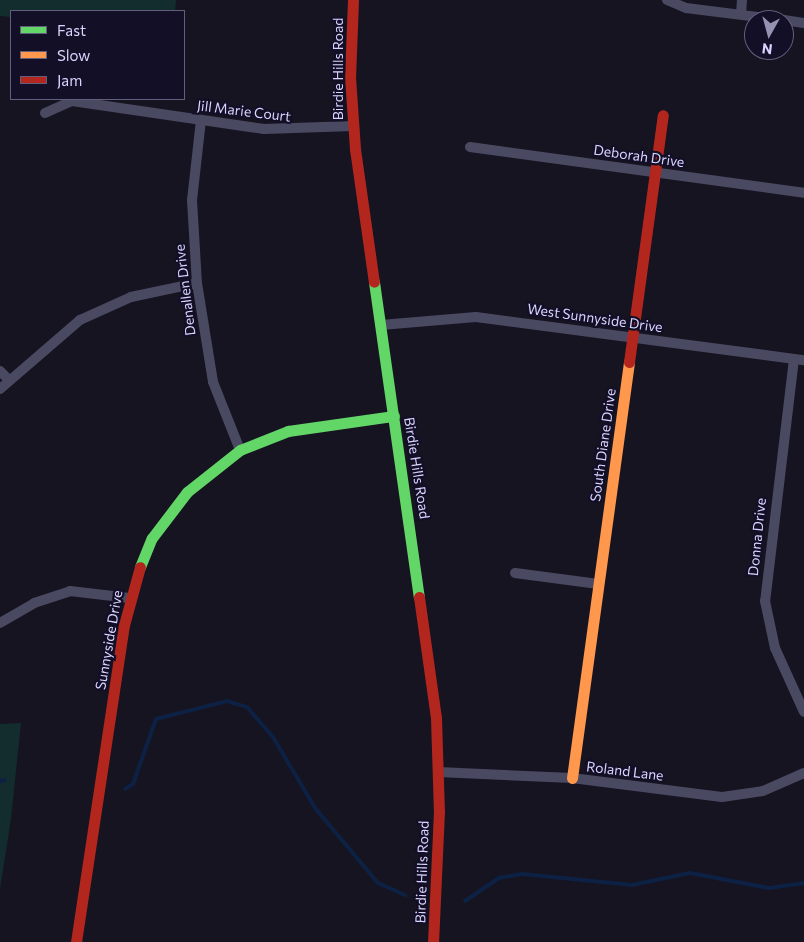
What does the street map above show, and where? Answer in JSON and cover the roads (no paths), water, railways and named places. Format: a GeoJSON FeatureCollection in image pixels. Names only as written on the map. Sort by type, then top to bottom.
{"type":"FeatureCollection","features":[{"type":"Feature","properties":{"kind":"street","name":"Birdie Hills Road"},"geometry":{"type":"LineString","coordinates":[[353,0],[353,126],[431,666],[438,772],[433,942]]}},
{"type":"Feature","properties":{"kind":"street"},"geometry":{"type":"LineString","coordinates":[[667,0],[686,8],[744,15]]}},
{"type":"Feature","properties":{"kind":"street"},"geometry":{"type":"LineString","coordinates":[[740,14],[742,0]]}},
{"type":"Feature","properties":{"kind":"street","name":"Jill Marie Court"},"geometry":{"type":"LineString","coordinates":[[45,113],[72,101],[201,120],[297,131],[353,126]]}},
{"type":"Feature","properties":{"kind":"street","name":"South Diane Drive"},"geometry":{"type":"LineString","coordinates":[[572,778],[663,115]]}},
{"type":"Feature","properties":{"kind":"street","name":"Denallen Drive"},"geometry":{"type":"LineString","coordinates":[[201,120],[192,200],[197,284],[213,382],[240,450]]}},
{"type":"Feature","properties":{"kind":"street","name":"Deborah Drive"},"geometry":{"type":"LineString","coordinates":[[470,147],[804,193]]}},
{"type":"Feature","properties":{"kind":"street"},"geometry":{"type":"LineString","coordinates":[[0,389],[49,342],[103,308],[197,284]]}},
{"type":"Feature","properties":{"kind":"street","name":"West Sunnyside Drive"},"geometry":{"type":"LineString","coordinates":[[381,325],[476,318],[799,360]]}},
{"type":"Feature","properties":{"kind":"street","name":"Donna Drive"},"geometry":{"type":"LineString","coordinates":[[799,360],[765,601],[774,648],[804,712]]}},
{"type":"Feature","properties":{"kind":"street"},"geometry":{"type":"LineString","coordinates":[[0,371],[9,380]]}},
{"type":"Feature","properties":{"kind":"street","name":"Sunnyside Drive"},"geometry":{"type":"LineString","coordinates":[[76,942],[130,598],[152,538],[173,509],[240,450],[288,431],[394,416]]}},
{"type":"Feature","properties":{"kind":"street"},"geometry":{"type":"LineString","coordinates":[[515,573],[598,584]]}},
{"type":"Feature","properties":{"kind":"street"},"geometry":{"type":"LineString","coordinates":[[0,623],[34,603],[70,591],[130,598]]}},
{"type":"Feature","properties":{"kind":"street","name":"Roland Lane"},"geometry":{"type":"LineString","coordinates":[[438,772],[572,778],[722,797],[763,791],[804,774]]}},
{"type":"Feature","properties":{"kind":"waterway"},"geometry":{"type":"LineString","coordinates":[[125,789],[133,784],[156,719],[227,701],[247,707],[273,737],[315,808],[378,883],[405,895]]}},
{"type":"Feature","properties":{"kind":"waterway"},"geometry":{"type":"LineString","coordinates":[[0,781],[5,780]]}},
{"type":"Feature","properties":{"kind":"waterway"},"geometry":{"type":"LineString","coordinates":[[465,901],[499,878],[522,874],[632,885],[690,873],[769,888],[804,883]]}}]}
